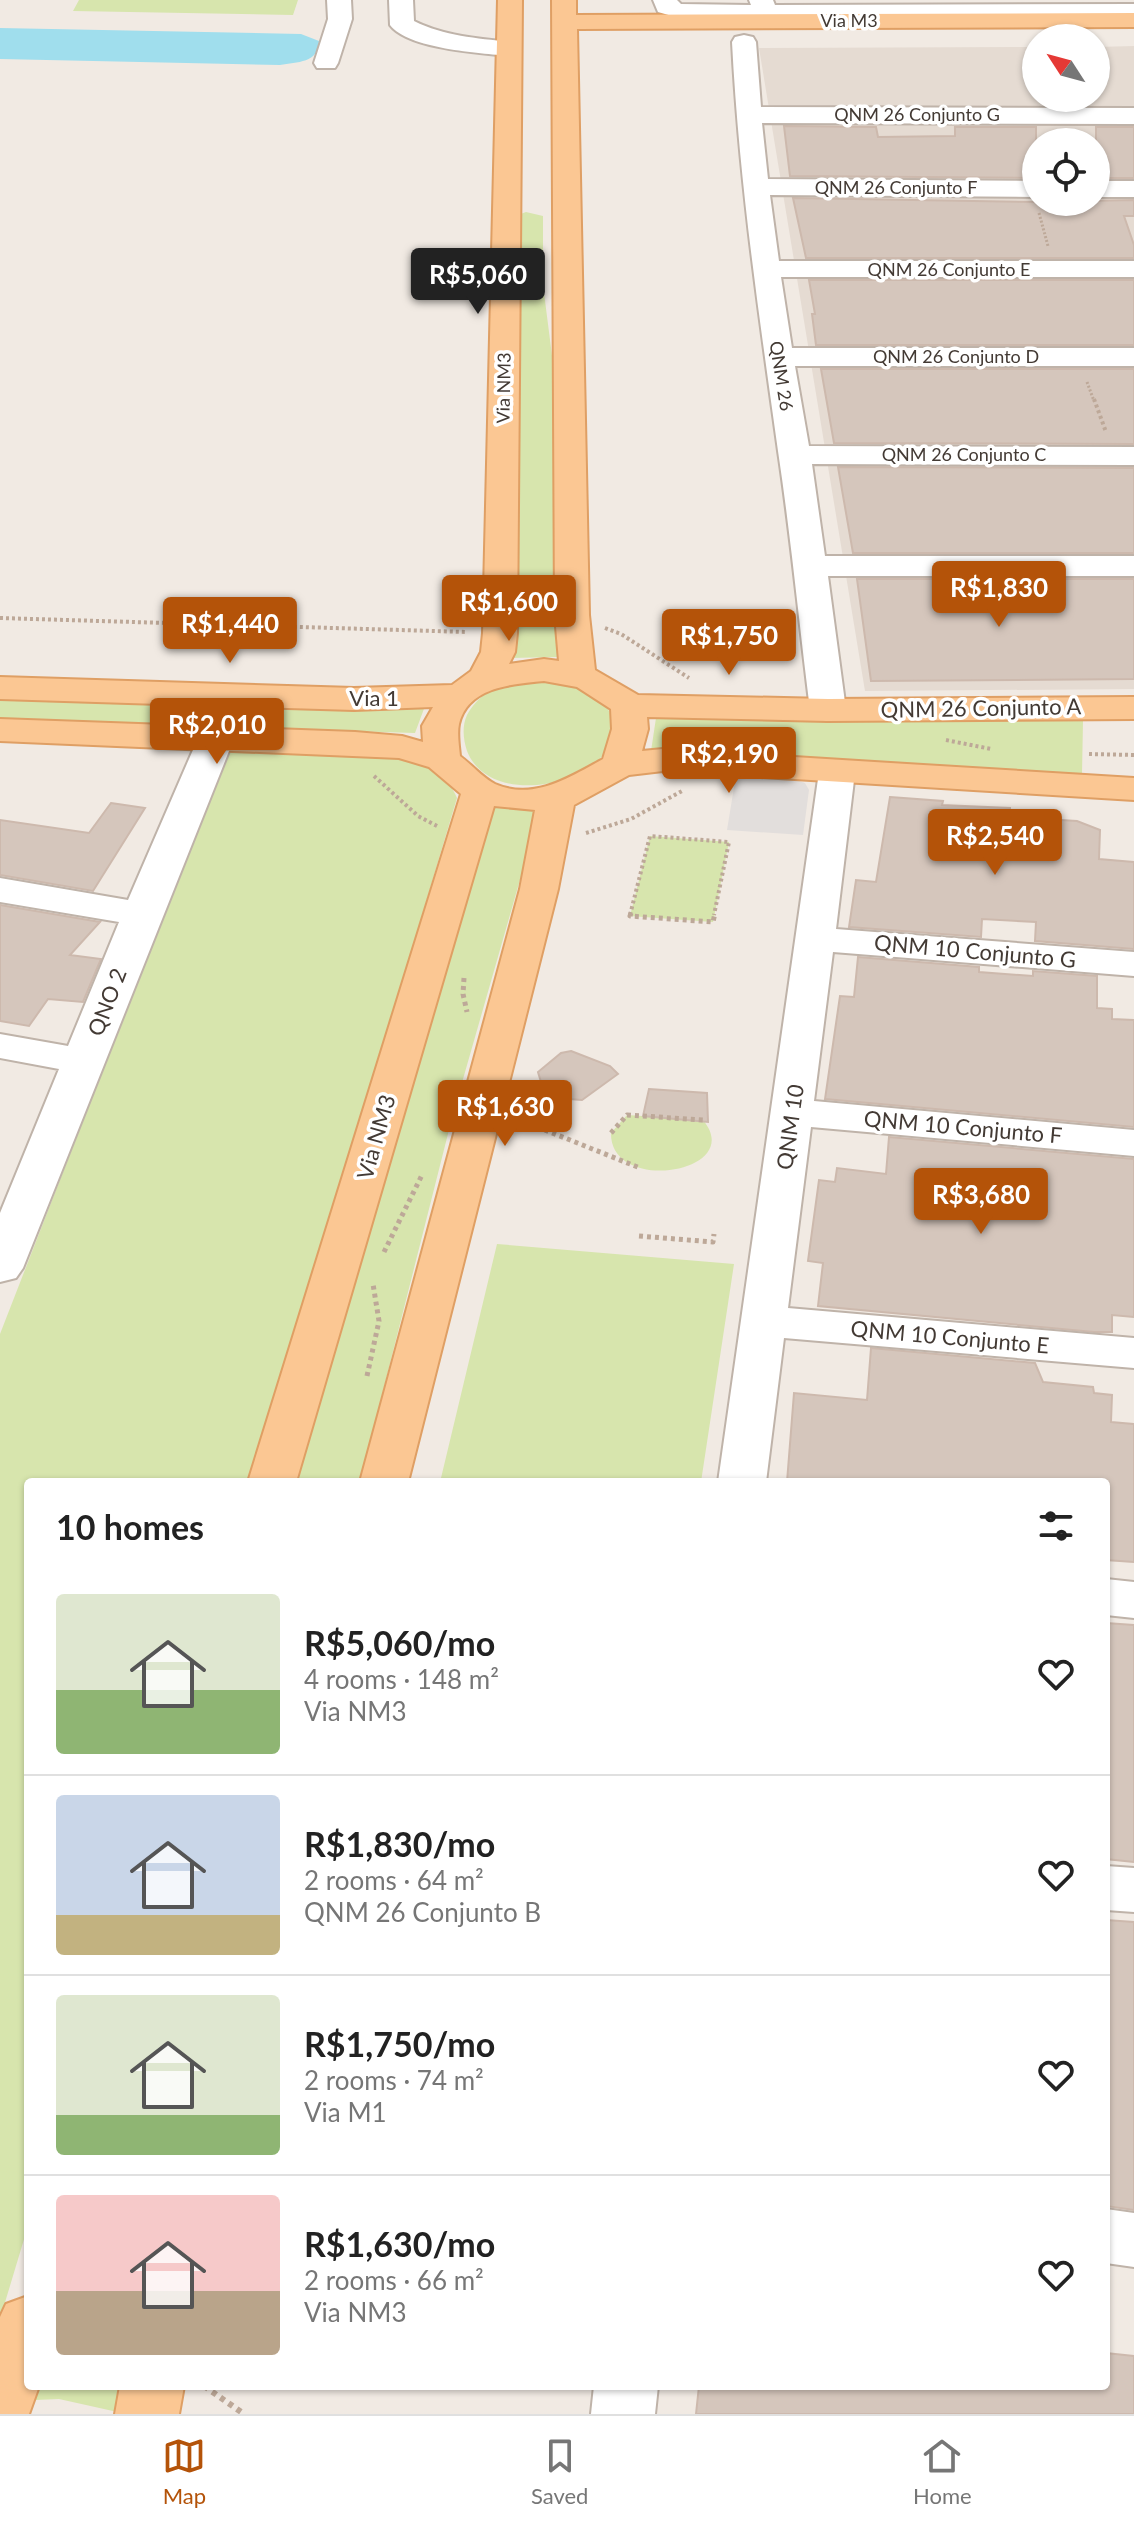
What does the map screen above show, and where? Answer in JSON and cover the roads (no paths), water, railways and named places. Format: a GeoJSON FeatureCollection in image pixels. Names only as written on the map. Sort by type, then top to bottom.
{"type":"FeatureCollection","features":[{"type":"Feature","properties":{"kind":"main road","name":"Via NM3"},"geometry":{"type":"LineString","coordinates":[[510,0],[509,49],[536,186],[567,215],[574,625],[578,673]]}},
{"type":"Feature","properties":{"kind":"main road","name":"Via M3"},"geometry":{"type":"LineString","coordinates":[[564,22],[1124,11]]}},
{"type":"Feature","properties":{"kind":"main road","name":"Via NM3"},"geometry":{"type":"LineString","coordinates":[[473,686],[498,652],[500,633],[506,213],[536,186],[564,22]]}},
{"type":"Feature","properties":{"kind":"main road","name":"Via M3"},"geometry":{"type":"LineString","coordinates":[[665,22],[744,42],[1022,40]]}},
{"type":"Feature","properties":{"kind":"main road"},"geometry":{"type":"LineString","coordinates":[[1110,39],[1134,39]]}},
{"type":"Feature","properties":{"kind":"main road"},"geometry":{"type":"LineString","coordinates":[[506,213],[527,205],[567,215]]}},
{"type":"Feature","properties":{"kind":"main road"},"geometry":{"type":"LineString","coordinates":[[620,765],[630,729],[629,706],[606,687],[578,673],[544,670],[473,686],[451,705],[440,726],[442,759],[480,791],[505,798],[556,799],[620,765],[663,760],[1134,789]]}},
{"type":"Feature","properties":{"kind":"main road","name":"Via 1"},"geometry":{"type":"LineString","coordinates":[[0,688],[354,699],[473,686]]}},
{"type":"Feature","properties":{"kind":"main road","name":"QNM 26 Conjunto A"},"geometry":{"type":"LineString","coordinates":[[629,706],[828,710],[1134,708]]}},
{"type":"Feature","properties":{"kind":"main road"},"geometry":{"type":"LineString","coordinates":[[1088,707],[1134,724]]}},
{"type":"Feature","properties":{"kind":"main road","name":"Via 1"},"geometry":{"type":"LineString","coordinates":[[0,730],[217,736],[402,747],[442,759]]}},
{"type":"Feature","properties":{"kind":"main road"},"geometry":{"type":"LineString","coordinates":[[1074,785],[1108,783],[1134,773]]}},
{"type":"Feature","properties":{"kind":"main road","name":"Via NM3"},"geometry":{"type":"LineString","coordinates":[[273,1478],[480,791]]}},
{"type":"Feature","properties":{"kind":"main road"},"geometry":{"type":"LineString","coordinates":[[385,1478],[539,889],[556,799]]}},
{"type":"Feature","properties":{"kind":"main road"},"geometry":{"type":"LineString","coordinates":[[0,2408],[24,2336]]}},
{"type":"Feature","properties":{"kind":"main road"},"geometry":{"type":"LineString","coordinates":[[147,2414],[151,2390]]}},
{"type":"Feature","properties":{"kind":"street"},"geometry":{"type":"LineString","coordinates":[[326,63],[340,19],[339,0]]}},
{"type":"Feature","properties":{"kind":"street"},"geometry":{"type":"LineString","coordinates":[[401,0],[402,25],[412,30],[449,41],[509,49]]}},
{"type":"Feature","properties":{"kind":"street"},"geometry":{"type":"LineString","coordinates":[[665,22],[666,7],[679,11],[763,6],[1124,11]]}},
{"type":"Feature","properties":{"kind":"street","name":"QNM 26"},"geometry":{"type":"LineString","coordinates":[[744,42],[747,115],[765,269],[794,455],[828,710]]}},
{"type":"Feature","properties":{"kind":"street","name":"QNM 26 Conjunto G"},"geometry":{"type":"LineString","coordinates":[[747,115],[1134,116]]}},
{"type":"Feature","properties":{"kind":"street","name":"QNM 26 Conjunto F"},"geometry":{"type":"LineString","coordinates":[[757,187],[1022,189]]}},
{"type":"Feature","properties":{"kind":"street"},"geometry":{"type":"LineString","coordinates":[[1110,189],[1134,189]]}},
{"type":"Feature","properties":{"kind":"street","name":"QNM 26 Conjunto E"},"geometry":{"type":"LineString","coordinates":[[765,269],[1134,269]]}},
{"type":"Feature","properties":{"kind":"street","name":"QNM 26 Conjunto D"},"geometry":{"type":"LineString","coordinates":[[777,357],[1134,357]]}},
{"type":"Feature","properties":{"kind":"street","name":"QNM 26 Conjunto C"},"geometry":{"type":"LineString","coordinates":[[794,455],[1124,456]]}},
{"type":"Feature","properties":{"kind":"street"},"geometry":{"type":"LineString","coordinates":[[808,566],[1134,566]]}},
{"type":"Feature","properties":{"kind":"street","name":"QNO 2"},"geometry":{"type":"LineString","coordinates":[[0,1268],[8,1226],[84,1061],[217,736]]}},
{"type":"Feature","properties":{"kind":"street","name":"QNM 10"},"geometry":{"type":"LineString","coordinates":[[743,1478],[837,772]]}},
{"type":"Feature","properties":{"kind":"street"},"geometry":{"type":"LineString","coordinates":[[0,890],[142,914]]}},
{"type":"Feature","properties":{"kind":"street","name":"QNM 10 Conjunto G"},"geometry":{"type":"LineString","coordinates":[[817,939],[1134,964]]}},
{"type":"Feature","properties":{"kind":"street"},"geometry":{"type":"LineString","coordinates":[[0,1046],[84,1061]]}},
{"type":"Feature","properties":{"kind":"street","name":"QNM 10 Conjunto F"},"geometry":{"type":"LineString","coordinates":[[791,1112],[1134,1143]]}},
{"type":"Feature","properties":{"kind":"street","name":"QNM 10 Conjunto E"},"geometry":{"type":"LineString","coordinates":[[765,1321],[1134,1353]]}},
{"type":"Feature","properties":{"kind":"street"},"geometry":{"type":"LineString","coordinates":[[1110,1597],[1134,1600]]}},
{"type":"Feature","properties":{"kind":"street"},"geometry":{"type":"LineString","coordinates":[[1110,1888],[1134,1890]]}},
{"type":"Feature","properties":{"kind":"street"},"geometry":{"type":"LineString","coordinates":[[1110,2237],[1134,2240]]}},
{"type":"Feature","properties":{"kind":"street"},"geometry":{"type":"LineString","coordinates":[[623,2414],[626,2390]]}},
{"type":"Feature","properties":{"kind":"water"},"geometry":{"type":"Polygon","coordinates":[[[0,28],[301,34],[319,41],[311,57],[280,65],[0,59],[0,28]]]}}]}
